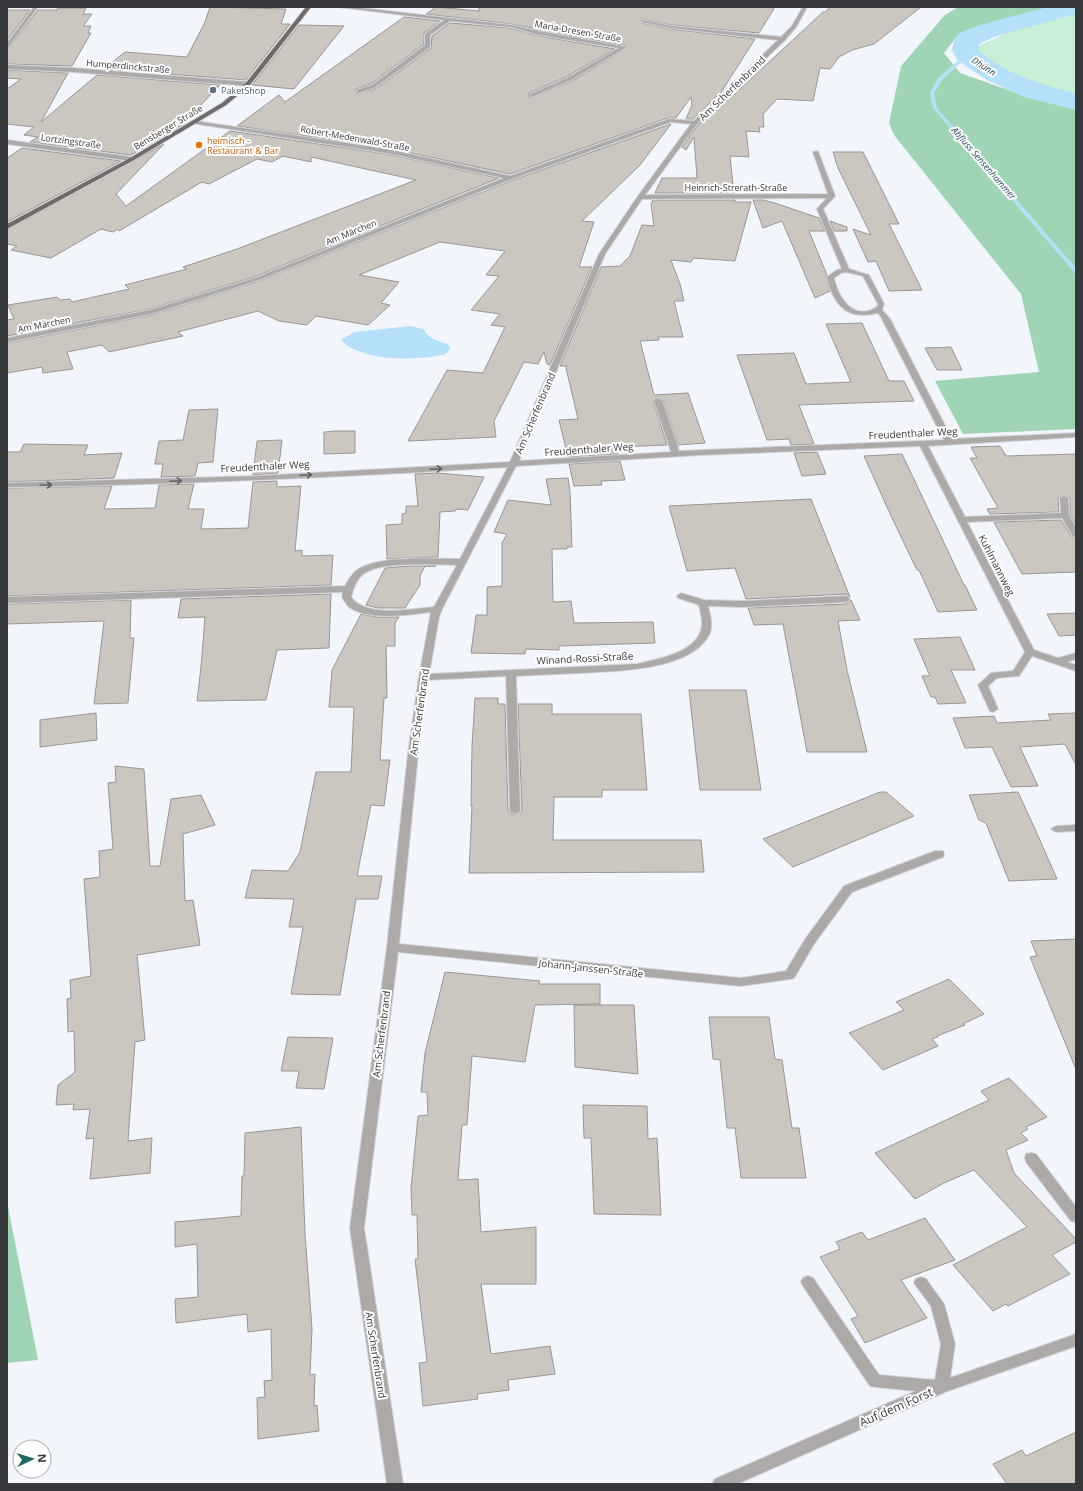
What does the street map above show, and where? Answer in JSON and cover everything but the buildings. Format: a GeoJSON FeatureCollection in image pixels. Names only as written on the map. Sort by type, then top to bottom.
{"type":"FeatureCollection","features":[{"type":"Feature","properties":{"kind":"main road","name":"Bensberger Straße"},"geometry":{"type":"LineString","coordinates":[[7,227],[132,159],[197,122],[224,104],[248,84],[309,7]]}},
{"type":"Feature","properties":{"kind":"street"},"geometry":{"type":"LineString","coordinates":[[7,47],[36,7]]}},
{"type":"Feature","properties":{"kind":"street","name":"Maria-Dresen-Straße"},"geometry":{"type":"LineString","coordinates":[[340,7],[511,26],[539,33],[624,47],[569,79],[532,94]]}},
{"type":"Feature","properties":{"kind":"street","name":"Am Scherfenbrand"},"geometry":{"type":"LineString","coordinates":[[395,1484],[357,1228],[393,947],[401,860],[424,677],[434,617],[513,465],[602,254],[640,198],[704,112],[783,39],[794,27],[805,7]]}},
{"type":"Feature","properties":{"kind":"street"},"geometry":{"type":"LineString","coordinates":[[359,91],[374,86],[428,46],[427,35],[448,19]]}},
{"type":"Feature","properties":{"kind":"street"},"geometry":{"type":"LineString","coordinates":[[644,21],[671,27],[783,39]]}},
{"type":"Feature","properties":{"kind":"street","name":"Humperdinckstraße"},"geometry":{"type":"LineString","coordinates":[[7,67],[74,70],[248,84]]}},
{"type":"Feature","properties":{"kind":"street","name":"Am Märchen"},"geometry":{"type":"LineString","coordinates":[[7,340],[151,312],[257,279],[510,178],[671,120],[695,124]]}},
{"type":"Feature","properties":{"kind":"street","name":"Robert-Medenwald-Straße"},"geometry":{"type":"LineString","coordinates":[[197,122],[387,151],[510,178]]}},
{"type":"Feature","properties":{"kind":"street","name":"Lortzingstraße"},"geometry":{"type":"LineString","coordinates":[[7,142],[132,159]]}},
{"type":"Feature","properties":{"kind":"street"},"geometry":{"type":"LineString","coordinates":[[816,152],[832,196],[820,209],[846,270]]}},
{"type":"Feature","properties":{"kind":"street","name":"Heinrich-Strerath-Straße"},"geometry":{"type":"LineString","coordinates":[[640,198],[832,196]]}},
{"type":"Feature","properties":{"kind":"street"},"geometry":{"type":"LineString","coordinates":[[846,270],[866,274],[881,304],[881,307],[878,310],[872,312],[854,312],[843,307],[839,302],[830,277],[839,271],[846,270]]}},
{"type":"Feature","properties":{"kind":"street"},"geometry":{"type":"LineString","coordinates":[[878,310],[886,319],[949,442]]}},
{"type":"Feature","properties":{"kind":"street"},"geometry":{"type":"LineString","coordinates":[[658,400],[676,454]]}},
{"type":"Feature","properties":{"kind":"street","name":"Freudenthaler Weg"},"geometry":{"type":"LineString","coordinates":[[7,485],[107,485],[513,465],[676,454],[923,444],[1076,435]]}},
{"type":"Feature","properties":{"kind":"street","name":"Kuhlmannweg"},"geometry":{"type":"LineString","coordinates":[[923,444],[1030,652]]}},
{"type":"Feature","properties":{"kind":"street"},"geometry":{"type":"LineString","coordinates":[[1064,498],[1065,514],[1076,534]]}},
{"type":"Feature","properties":{"kind":"street"},"geometry":{"type":"LineString","coordinates":[[962,520],[1065,514]]}},
{"type":"Feature","properties":{"kind":"street"},"geometry":{"type":"LineString","coordinates":[[437,609],[377,613],[362,610],[348,601],[346,597],[355,577],[360,572],[376,566],[410,563],[463,562]]}},
{"type":"Feature","properties":{"kind":"street"},"geometry":{"type":"LineString","coordinates":[[7,600],[349,589]]}},
{"type":"Feature","properties":{"kind":"street"},"geometry":{"type":"LineString","coordinates":[[681,596],[703,603],[743,604],[846,599]]}},
{"type":"Feature","properties":{"kind":"street","name":"Winand-Rossi-Straße"},"geometry":{"type":"LineString","coordinates":[[424,677],[637,667],[663,660],[687,651],[701,642],[708,626],[708,615],[703,603]]}},
{"type":"Feature","properties":{"kind":"street"},"geometry":{"type":"LineString","coordinates":[[993,709],[983,685],[994,675],[1016,674],[1030,652],[1076,668]]}},
{"type":"Feature","properties":{"kind":"street"},"geometry":{"type":"LineString","coordinates":[[1058,662],[1076,656]]}},
{"type":"Feature","properties":{"kind":"street"},"geometry":{"type":"LineString","coordinates":[[511,673],[515,810]]}},
{"type":"Feature","properties":{"kind":"street"},"geometry":{"type":"LineString","coordinates":[[1056,829],[1076,828]]}},
{"type":"Feature","properties":{"kind":"street","name":"Johann-Janssen-Straße"},"geometry":{"type":"LineString","coordinates":[[393,947],[741,982],[790,976],[810,941],[848,888],[939,854]]}},
{"type":"Feature","properties":{"kind":"street"},"geometry":{"type":"LineString","coordinates":[[1030,1158],[1076,1217]]}},
{"type":"Feature","properties":{"kind":"street"},"geometry":{"type":"LineString","coordinates":[[808,1282],[875,1381],[941,1387],[948,1344],[937,1304],[921,1283]]}},
{"type":"Feature","properties":{"kind":"street","name":"Auf dem Forst"},"geometry":{"type":"LineString","coordinates":[[720,1484],[941,1387],[1076,1340]]}},
{"type":"Feature","properties":{"kind":"green space"},"geometry":{"type":"Polygon","coordinates":[[[958,7],[1055,7],[1017,16],[955,39],[944,53],[960,73],[1022,95],[1027,92],[1076,104],[1076,429],[963,434],[935,381],[1039,372],[1021,294],[894,135],[889,123],[901,66],[945,15],[958,7]]]}},
{"type":"Feature","properties":{"kind":"green space"},"geometry":{"type":"Polygon","coordinates":[[[1076,11],[1076,100],[999,78],[973,48],[1035,21],[1076,11]]]}},
{"type":"Feature","properties":{"kind":"green space"},"geometry":{"type":"Polygon","coordinates":[[[7,1201],[38,1360],[7,1363],[7,1201]]]}},
{"type":"Feature","properties":{"kind":"water"},"geometry":{"type":"Polygon","coordinates":[[[411,326],[423,329],[434,339],[448,344],[450,349],[446,354],[435,356],[421,358],[390,358],[362,352],[350,347],[341,340],[354,332],[411,326]]]}},
{"type":"Feature","properties":{"kind":"waterway","name":"Dhünn"},"geometry":{"type":"LineString","coordinates":[[1075,7],[985,32],[967,40],[965,50],[967,55],[996,74],[1034,91],[1076,102]]}},
{"type":"Feature","properties":{"kind":"waterway","name":"Abfluss Sensenhammer"},"geometry":{"type":"LineString","coordinates":[[967,55],[940,79],[932,93],[935,108],[1076,271]]}},
{"type":"Feature","properties":{"kind":"place","name":"PaketShop"},"geometry":{"type":"Point","coordinates":[213,90]}},
{"type":"Feature","properties":{"kind":"place","name":"heimisch - Restaurant & Bar"},"geometry":{"type":"Point","coordinates":[199,145]}}]}
